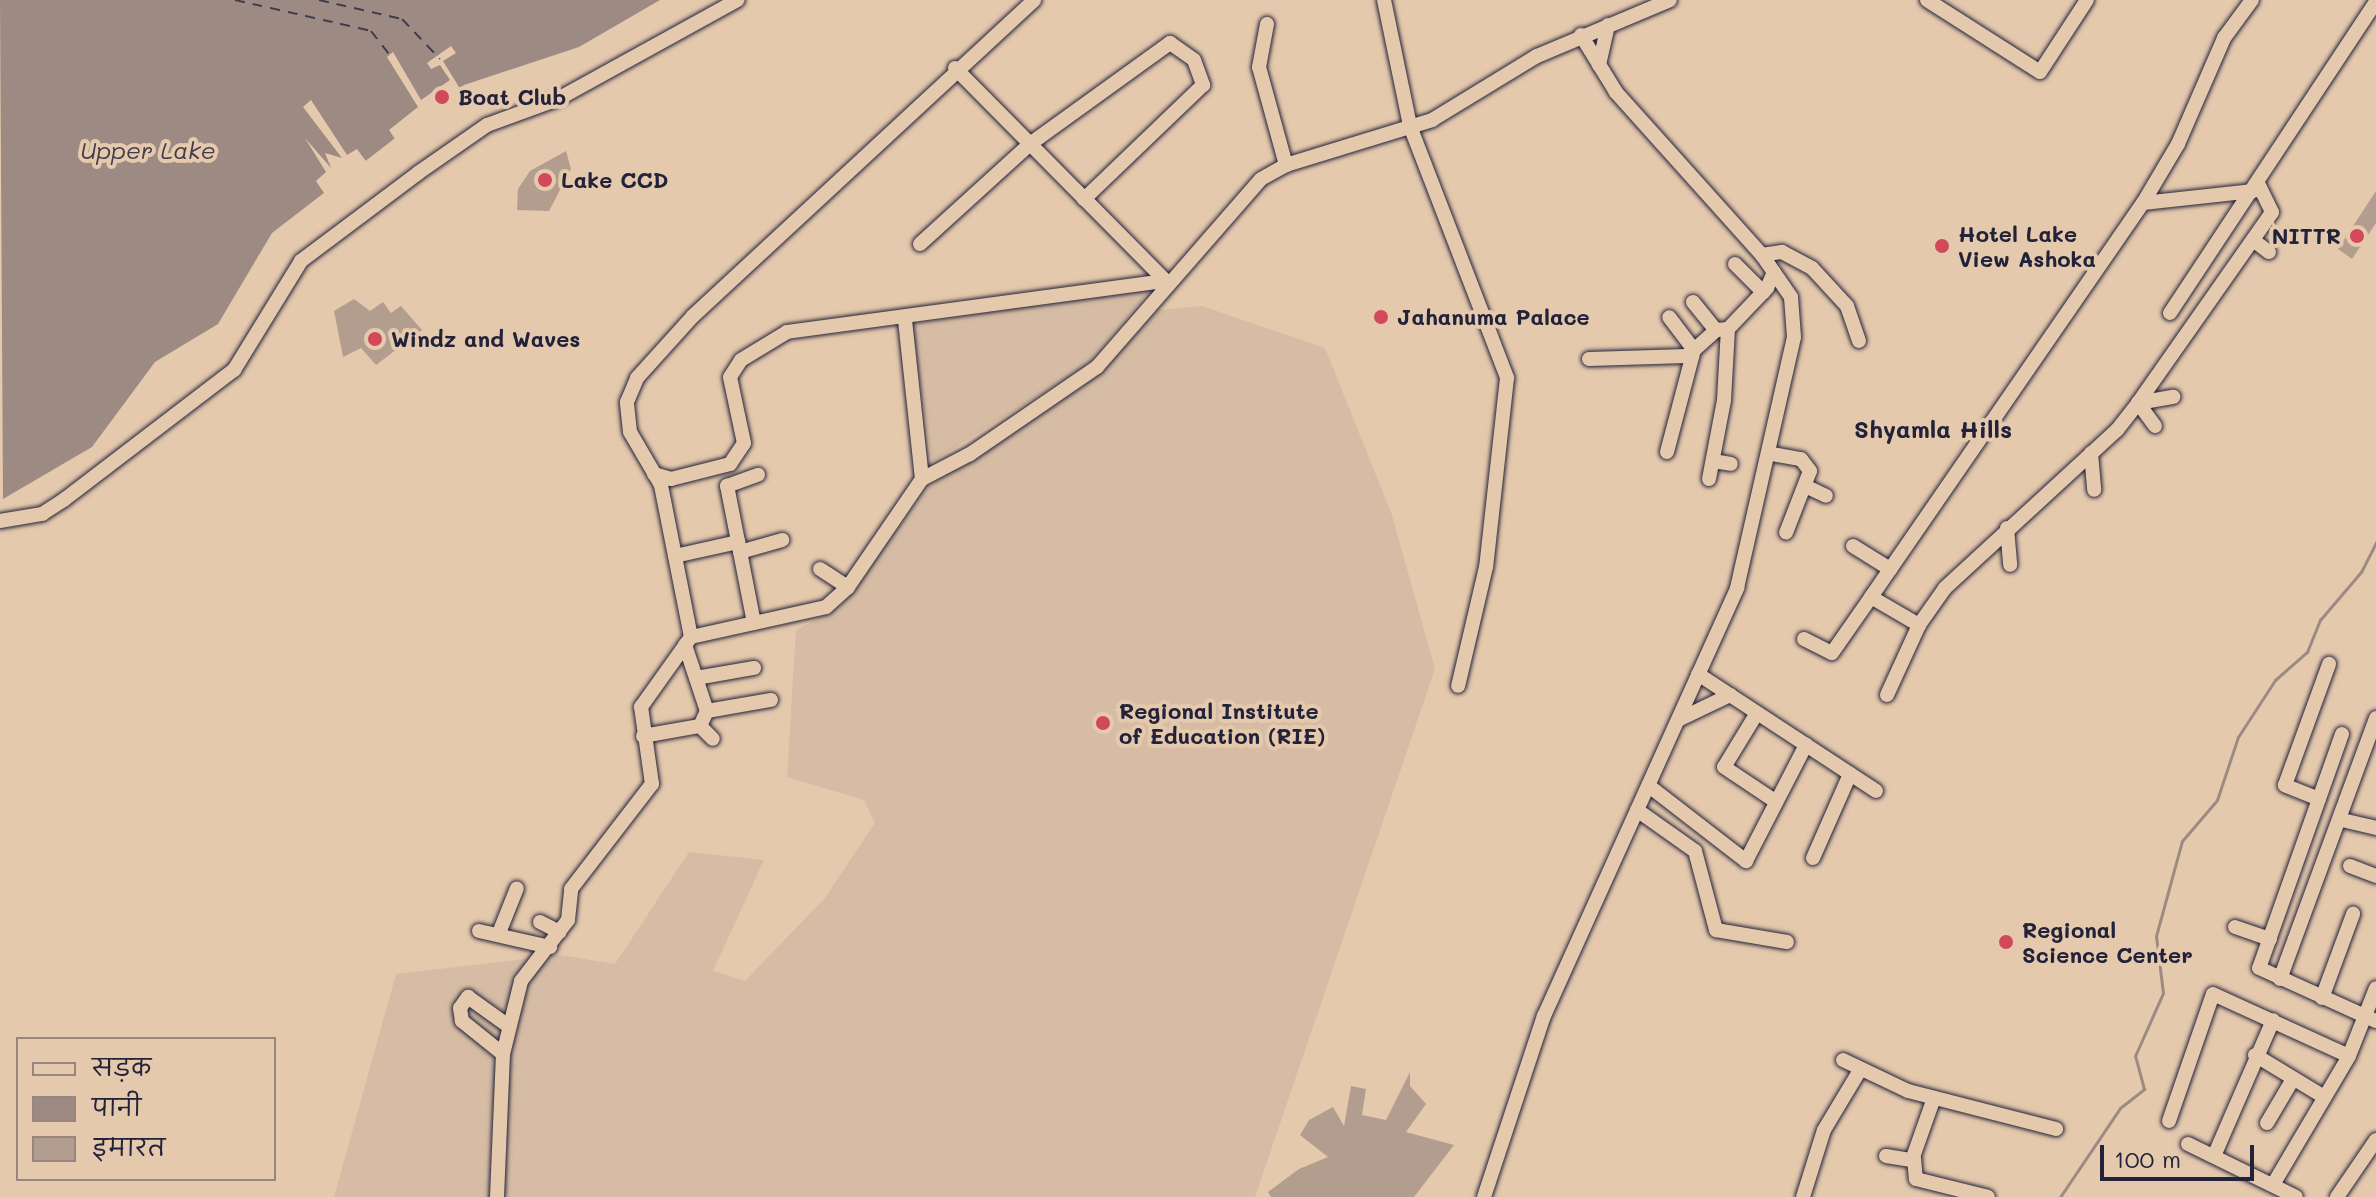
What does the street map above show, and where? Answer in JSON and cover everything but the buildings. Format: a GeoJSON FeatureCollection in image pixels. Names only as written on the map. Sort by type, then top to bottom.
{"type":"FeatureCollection","features":[{"type":"Feature","properties":{"kind":"street"},"geometry":{"type":"LineString","coordinates":[[0,521],[42,514],[234,370],[301,261],[418,173],[487,125],[558,99],[737,0]]}},
{"type":"Feature","properties":{"kind":"street"},"geometry":{"type":"LineString","coordinates":[[700,726],[707,711],[688,641],[675,556],[654,474],[630,432],[627,402],[637,378],[673,334],[955,68],[1034,0]]}},
{"type":"Feature","properties":{"kind":"street"},"geometry":{"type":"LineString","coordinates":[[1384,0],[1410,126],[1507,378],[1486,567],[1458,686]]}},
{"type":"Feature","properties":{"kind":"street"},"geometry":{"type":"LineString","coordinates":[[497,1197],[503,1054],[507,1025],[521,981],[568,920],[571,889],[652,784],[641,707],[688,641],[826,607],[848,587],[922,479],[970,454],[1097,367],[1166,281],[1261,179],[1286,165],[1410,126],[1581,35],[1670,0]]}},
{"type":"Feature","properties":{"kind":"street"},"geometry":{"type":"LineString","coordinates":[[1927,0],[2040,72],[2087,0]]}},
{"type":"Feature","properties":{"kind":"street"},"geometry":{"type":"LineString","coordinates":[[1804,639],[1832,653],[2143,203],[2178,144],[2224,38],[2252,0]]}},
{"type":"Feature","properties":{"kind":"street"},"geometry":{"type":"LineString","coordinates":[[2170,313],[2376,2]]}},
{"type":"Feature","properties":{"kind":"street"},"geometry":{"type":"LineString","coordinates":[[1267,24],[1259,67],[1286,165]]}},
{"type":"Feature","properties":{"kind":"street"},"geometry":{"type":"LineString","coordinates":[[1599,65],[1608,25]]}},
{"type":"Feature","properties":{"kind":"street"},"geometry":{"type":"LineString","coordinates":[[1484,1197],[1544,1016],[1737,588],[1772,454],[1794,337],[1791,297],[1774,272],[1616,92],[1581,35]]}},
{"type":"Feature","properties":{"kind":"street"},"geometry":{"type":"LineString","coordinates":[[920,244],[1030,144],[1170,43],[1194,60],[1203,85],[1084,199]]}},
{"type":"Feature","properties":{"kind":"street"},"geometry":{"type":"LineString","coordinates":[[955,68],[1166,281]]}},
{"type":"Feature","properties":{"kind":"street"},"geometry":{"type":"LineString","coordinates":[[2143,203],[2255,187]]}},
{"type":"Feature","properties":{"kind":"street"},"geometry":{"type":"LineString","coordinates":[[1887,695],[1919,625],[1945,588],[2091,453],[2138,403],[2272,212],[2255,187]]}},
{"type":"Feature","properties":{"kind":"street"},"geometry":{"type":"LineString","coordinates":[[2253,240],[2269,252]]}},
{"type":"Feature","properties":{"kind":"street"},"geometry":{"type":"LineString","coordinates":[[1762,255],[1782,252],[1812,268],[1847,306],[1859,341]]}},
{"type":"Feature","properties":{"kind":"street"},"geometry":{"type":"LineString","coordinates":[[1735,264],[1763,292]]}},
{"type":"Feature","properties":{"kind":"street"},"geometry":{"type":"LineString","coordinates":[[1589,359],[1679,358],[1722,330],[1763,292],[1774,272]]}},
{"type":"Feature","properties":{"kind":"street"},"geometry":{"type":"LineString","coordinates":[[654,474],[671,479],[730,464],[744,443],[730,377],[757,347],[787,332],[864,319],[905,320],[1166,281]]}},
{"type":"Feature","properties":{"kind":"street"},"geometry":{"type":"LineString","coordinates":[[1693,302],[1722,330],[1713,461],[1709,479]]}},
{"type":"Feature","properties":{"kind":"street"},"geometry":{"type":"LineString","coordinates":[[1669,317],[1694,350]]}},
{"type":"Feature","properties":{"kind":"street"},"geometry":{"type":"LineString","coordinates":[[905,320],[922,479]]}},
{"type":"Feature","properties":{"kind":"street"},"geometry":{"type":"LineString","coordinates":[[1667,452],[1694,350]]}},
{"type":"Feature","properties":{"kind":"street"},"geometry":{"type":"LineString","coordinates":[[2138,403],[2173,397]]}},
{"type":"Feature","properties":{"kind":"street"},"geometry":{"type":"LineString","coordinates":[[2138,403],[2155,426]]}},
{"type":"Feature","properties":{"kind":"street"},"geometry":{"type":"LineString","coordinates":[[2091,453],[2094,490]]}},
{"type":"Feature","properties":{"kind":"street"},"geometry":{"type":"LineString","coordinates":[[1772,454],[1801,459],[1810,471],[1786,533]]}},
{"type":"Feature","properties":{"kind":"street"},"geometry":{"type":"LineString","coordinates":[[1713,461],[1731,464]]}},
{"type":"Feature","properties":{"kind":"street"},"geometry":{"type":"LineString","coordinates":[[754,623],[727,486],[758,475]]}},
{"type":"Feature","properties":{"kind":"street"},"geometry":{"type":"LineString","coordinates":[[1805,486],[1826,496]]}},
{"type":"Feature","properties":{"kind":"street"},"geometry":{"type":"LineString","coordinates":[[2007,528],[2010,565]]}},
{"type":"Feature","properties":{"kind":"street"},"geometry":{"type":"LineString","coordinates":[[675,556],[782,540]]}},
{"type":"Feature","properties":{"kind":"street"},"geometry":{"type":"LineString","coordinates":[[1853,546],[1890,569]]}},
{"type":"Feature","properties":{"kind":"street"},"geometry":{"type":"LineString","coordinates":[[820,569],[848,587]]}},
{"type":"Feature","properties":{"kind":"street"},"geometry":{"type":"LineString","coordinates":[[1871,597],[1919,625]]}},
{"type":"Feature","properties":{"kind":"street"},"geometry":{"type":"LineString","coordinates":[[2329,664],[2285,785],[2343,817],[2376,828]]}},
{"type":"Feature","properties":{"kind":"street"},"geometry":{"type":"LineString","coordinates":[[696,678],[754,668]]}},
{"type":"Feature","properties":{"kind":"street"},"geometry":{"type":"LineString","coordinates":[[1698,674],[1876,791]]}},
{"type":"Feature","properties":{"kind":"street"},"geometry":{"type":"LineString","coordinates":[[1678,720],[1730,695]]}},
{"type":"Feature","properties":{"kind":"street"},"geometry":{"type":"LineString","coordinates":[[707,711],[771,700]]}},
{"type":"Feature","properties":{"kind":"street"},"geometry":{"type":"LineString","coordinates":[[1757,713],[1724,767],[1775,801]]}},
{"type":"Feature","properties":{"kind":"street"},"geometry":{"type":"LineString","coordinates":[[2280,979],[2372,740],[2376,718]]}},
{"type":"Feature","properties":{"kind":"street"},"geometry":{"type":"LineString","coordinates":[[643,736],[700,726]]}},
{"type":"Feature","properties":{"kind":"street"},"geometry":{"type":"LineString","coordinates":[[700,726],[713,739]]}},
{"type":"Feature","properties":{"kind":"street"},"geometry":{"type":"LineString","coordinates":[[2342,734],[2259,968],[2371,1018]]}},
{"type":"Feature","properties":{"kind":"street"},"geometry":{"type":"LineString","coordinates":[[1649,786],[1746,861],[1806,745]]}},
{"type":"Feature","properties":{"kind":"street"},"geometry":{"type":"LineString","coordinates":[[1813,858],[1850,774]]}},
{"type":"Feature","properties":{"kind":"street"},"geometry":{"type":"LineString","coordinates":[[1637,810],[1695,851],[1716,930],[1787,942]]}},
{"type":"Feature","properties":{"kind":"street"},"geometry":{"type":"LineString","coordinates":[[2350,866],[2376,876]]}},
{"type":"Feature","properties":{"kind":"street"},"geometry":{"type":"LineString","coordinates":[[499,933],[517,888]]}},
{"type":"Feature","properties":{"kind":"street"},"geometry":{"type":"LineString","coordinates":[[2322,998],[2353,914]]}},
{"type":"Feature","properties":{"kind":"street"},"geometry":{"type":"LineString","coordinates":[[540,922],[560,932]]}},
{"type":"Feature","properties":{"kind":"street"},"geometry":{"type":"LineString","coordinates":[[2235,927],[2270,939]]}},
{"type":"Feature","properties":{"kind":"street"},"geometry":{"type":"LineString","coordinates":[[479,931],[499,933],[550,947]]}},
{"type":"Feature","properties":{"kind":"street"},"geometry":{"type":"LineString","coordinates":[[2274,1183],[2371,1018],[2376,988]]}},
{"type":"Feature","properties":{"kind":"street"},"geometry":{"type":"LineString","coordinates":[[2169,1121],[2207,996],[2273,1020],[2349,1056]]}},
{"type":"Feature","properties":{"kind":"street"},"geometry":{"type":"LineString","coordinates":[[503,1054],[462,1021],[460,1008],[468,997],[507,1025]]}},
{"type":"Feature","properties":{"kind":"street"},"geometry":{"type":"LineString","coordinates":[[2214,1156],[2255,1055],[2273,1020]]}},
{"type":"Feature","properties":{"kind":"street"},"geometry":{"type":"LineString","coordinates":[[2255,1055],[2324,1097]]}},
{"type":"Feature","properties":{"kind":"street"},"geometry":{"type":"LineString","coordinates":[[1843,1060],[1860,1070],[1934,1098],[2056,1129]]}},
{"type":"Feature","properties":{"kind":"street"},"geometry":{"type":"LineString","coordinates":[[1803,1197],[1824,1130],[1860,1070]]}},
{"type":"Feature","properties":{"kind":"street"},"geometry":{"type":"LineString","coordinates":[[2267,1123],[2293,1079]]}},
{"type":"Feature","properties":{"kind":"street"},"geometry":{"type":"LineString","coordinates":[[1934,1098],[1914,1158],[1916,1179],[1989,1192]]}},
{"type":"Feature","properties":{"kind":"street"},"geometry":{"type":"LineString","coordinates":[[2337,1197],[2376,1140]]}},
{"type":"Feature","properties":{"kind":"street"},"geometry":{"type":"LineString","coordinates":[[2188,1144],[2274,1183],[2296,1197]]}},
{"type":"Feature","properties":{"kind":"street"},"geometry":{"type":"LineString","coordinates":[[1886,1156],[1914,1158]]}},
{"type":"Feature","properties":{"kind":"shaded area"},"geometry":{"type":"Polygon","coordinates":[[[1143,288],[1150,290],[1087,365],[932,462],[912,324],[1143,288]]]}},
{"type":"Feature","properties":{"kind":"shaded area","name":"Regional Institute of Education (RIE)"},"geometry":{"type":"Polygon","coordinates":[[[1202,306],[1325,348],[1392,515],[1435,669],[1255,1197],[334,1197],[396,974],[560,955],[615,964],[689,852],[764,860],[713,971],[745,981],[825,898],[875,823],[864,800],[787,777],[796,630],[840,607],[929,486],[1107,366],[1158,310],[1202,306]]]}},
{"type":"Feature","properties":{"kind":"water","name":"Upper Lake"},"geometry":{"type":"Polygon","coordinates":[[[0,0],[660,0],[579,47],[464,85],[272,233],[218,324],[155,362],[92,447],[3,499],[0,0]]]}},
{"type":"Feature","properties":{"kind":"pier","name":"Boat Club"},"geometry":{"type":"Polygon","coordinates":[[[451,46],[456,53],[443,61],[462,92],[397,142],[389,130],[418,107],[387,57],[393,52],[421,100],[450,80],[440,65],[431,69],[427,63],[451,46]]]}},
{"type":"Feature","properties":{"kind":"pier"},"geometry":{"type":"Polygon","coordinates":[[[311,100],[347,155],[357,149],[368,164],[326,196],[316,181],[326,172],[305,138],[331,168],[325,153],[342,158],[303,107],[311,100]]]}},
{"type":"Feature","properties":{"kind":"waterway"},"geometry":{"type":"LineString","coordinates":[[2060,1197],[2120,1108],[2144,1089],[2135,1056],[2163,993],[2156,936],[2182,841],[2217,800],[2238,737],[2275,680],[2307,652],[2320,620],[2361,572],[2376,542]]}},
{"type":"Feature","properties":{"kind":"ferry route"},"geometry":{"type":"LineString","coordinates":[[235,0],[371,31],[392,58]]}},
{"type":"Feature","properties":{"kind":"ferry route"},"geometry":{"type":"LineString","coordinates":[[319,0],[402,19],[440,59]]}},
{"type":"Feature","properties":{"kind":"place","name":"Boat Club"},"geometry":{"type":"Point","coordinates":[442,97]}},
{"type":"Feature","properties":{"kind":"place","name":"Lake CCD"},"geometry":{"type":"Point","coordinates":[545,180]}},
{"type":"Feature","properties":{"kind":"place","name":"NITTR"},"geometry":{"type":"Point","coordinates":[2357,236]}},
{"type":"Feature","properties":{"kind":"place","name":"Hotel Lake View Ashoka"},"geometry":{"type":"Point","coordinates":[1942,246]}},
{"type":"Feature","properties":{"kind":"place","name":"Jahanuma Palace"},"geometry":{"type":"Point","coordinates":[1381,317]}},
{"type":"Feature","properties":{"kind":"place","name":"Windz and Waves"},"geometry":{"type":"Point","coordinates":[375,339]}},
{"type":"Feature","properties":{"kind":"place","name":"Regional Institute of Education (RIE)"},"geometry":{"type":"Point","coordinates":[1103,723]}},
{"type":"Feature","properties":{"kind":"place","name":"Regional Science Center"},"geometry":{"type":"Point","coordinates":[2006,942]}},
{"type":"Feature","properties":{"kind":"district","name":"Shyamla Hills"},"geometry":{"type":"Point","coordinates":[1933,429]}}]}
